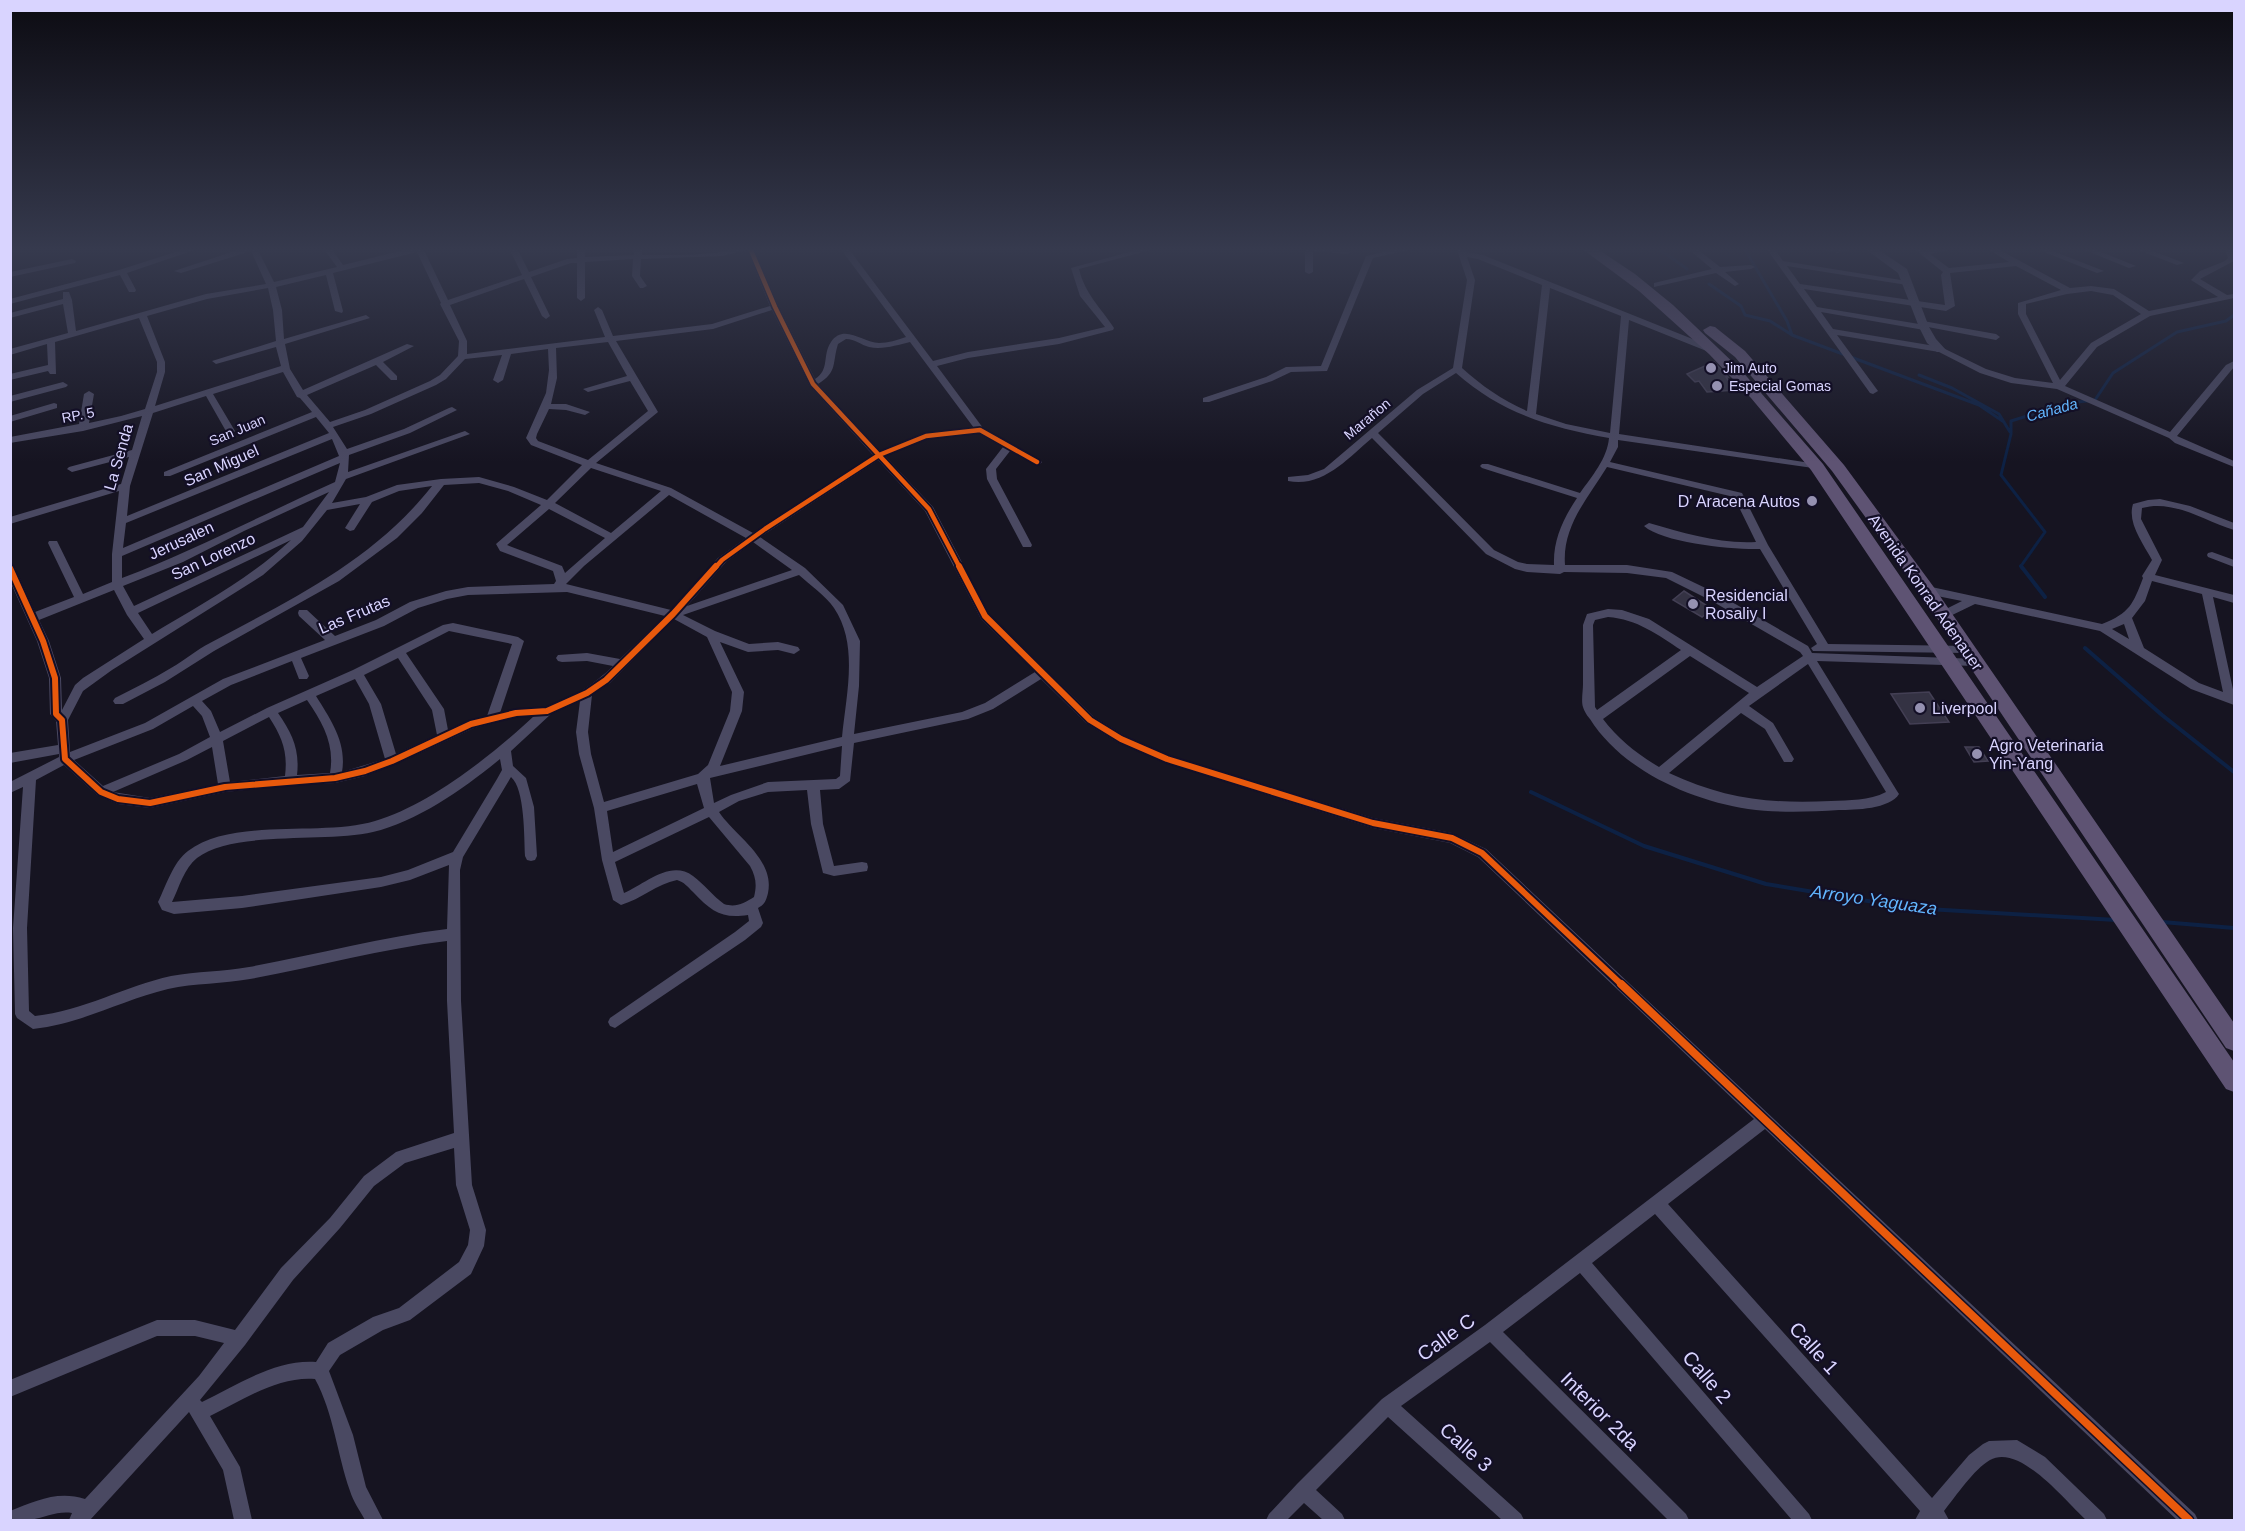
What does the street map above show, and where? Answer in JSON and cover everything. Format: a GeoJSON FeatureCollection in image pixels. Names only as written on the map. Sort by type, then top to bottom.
{"type":"FeatureCollection","features":[{"type":"Feature","properties":{"kind":"main road","name":"Avenida Konrad Adenauer"},"geometry":{"type":"LineString","coordinates":[[1680,319],[1716,352],[1775,415],[1817,467],[2168,986],[2235,1081]]}},
{"type":"Feature","properties":{"kind":"main road","name":"Avenida Konrad Adenauer"},"geometry":{"type":"LineString","coordinates":[[1698,319],[1740,354],[1838,468],[1927,590],[2129,890],[2235,1041]]}},
{"type":"Feature","properties":{"kind":"street"},"geometry":{"type":"LineString","coordinates":[[70,319],[72,334]]}},
{"type":"Feature","properties":{"kind":"street"},"geometry":{"type":"LineString","coordinates":[[10,352],[126,319]]}},
{"type":"Feature","properties":{"kind":"street","name":"La Senda"},"geometry":{"type":"LineString","coordinates":[[144,319],[161,362],[161,372],[125,486],[117,554],[117,584],[131,612],[151,640]]}},
{"type":"Feature","properties":{"kind":"street"},"geometry":{"type":"LineString","coordinates":[[278,319],[285,368],[300,395],[327,426],[344,456],[341,480],[325,507],[295,544],[234,591],[151,640],[79,688],[62,720],[65,754],[101,792],[118,799],[150,802],[225,787],[335,778],[392,761],[443,736],[492,718],[516,713],[547,711]]}},
{"type":"Feature","properties":{"kind":"street"},"geometry":{"type":"LineString","coordinates":[[216,361],[361,319]]}},
{"type":"Feature","properties":{"kind":"street"},"geometry":{"type":"LineString","coordinates":[[452,319],[463,341],[462,357]]}},
{"type":"Feature","properties":{"kind":"street"},"geometry":{"type":"LineString","coordinates":[[559,585],[558,569],[504,549],[501,544],[549,504],[589,464],[653,412],[611,340],[602,319]]}},
{"type":"Feature","properties":{"kind":"street"},"geometry":{"type":"LineString","coordinates":[[327,426],[368,412],[433,383],[462,357],[611,340],[737,319]]}},
{"type":"Feature","properties":{"kind":"street"},"geometry":{"type":"LineString","coordinates":[[781,319],[813,384],[929,509],[985,616],[1090,720],[1121,740],[1167,759],[1373,823],[1452,838],[1482,853],[2189,1521]]}},
{"type":"Feature","properties":{"kind":"street"},"geometry":{"type":"LineString","coordinates":[[897,319],[980,430],[1037,462]]}},
{"type":"Feature","properties":{"kind":"street"},"geometry":{"type":"LineString","coordinates":[[930,365],[968,355],[1059,341],[1110,328],[1102,319]]}},
{"type":"Feature","properties":{"kind":"street"},"geometry":{"type":"LineString","coordinates":[[1206,400],[1269,379],[1289,369],[1324,369],[1345,319]]}},
{"type":"Feature","properties":{"kind":"street"},"geometry":{"type":"LineString","coordinates":[[1465,319],[1457,369],[1469,382],[1492,399],[1531,416],[1616,437],[1817,467]]}},
{"type":"Feature","properties":{"kind":"street"},"geometry":{"type":"LineString","coordinates":[[1531,416],[1542,319]]}},
{"type":"Feature","properties":{"kind":"street"},"geometry":{"type":"LineString","coordinates":[[1560,570],[1557,550],[1565,526],[1606,464],[1616,437],[1624,319]]}},
{"type":"Feature","properties":{"kind":"street"},"geometry":{"type":"LineString","coordinates":[[1635,319],[1716,352]]}},
{"type":"Feature","properties":{"kind":"street"},"geometry":{"type":"LineString","coordinates":[[1822,319],[1873,391]]}},
{"type":"Feature","properties":{"kind":"street"},"geometry":{"type":"LineString","coordinates":[[1881,319],[1996,337]]}},
{"type":"Feature","properties":{"kind":"street"},"geometry":{"type":"LineString","coordinates":[[1921,319],[1931,341],[1941,350],[1983,371],[2014,381],[2059,387],[2235,464]]}},
{"type":"Feature","properties":{"kind":"street"},"geometry":{"type":"LineString","coordinates":[[2025,319],[2059,387]]}},
{"type":"Feature","properties":{"kind":"street"},"geometry":{"type":"LineString","coordinates":[[2059,387],[2094,345],[2138,319]]}},
{"type":"Feature","properties":{"kind":"street"},"geometry":{"type":"LineString","coordinates":[[1830,331],[1941,350]]}},
{"type":"Feature","properties":{"kind":"street"},"geometry":{"type":"LineString","coordinates":[[813,384],[825,376],[833,359],[831,348],[836,340],[843,336],[852,336],[873,345],[911,339]]}},
{"type":"Feature","properties":{"kind":"street"},"geometry":{"type":"LineString","coordinates":[[10,377],[52,370],[51,341]]}},
{"type":"Feature","properties":{"kind":"street"},"geometry":{"type":"LineString","coordinates":[[300,395],[410,346]]}},
{"type":"Feature","properties":{"kind":"street"},"geometry":{"type":"LineString","coordinates":[[552,347],[554,376],[546,406],[532,432],[531,438],[534,443],[668,490],[753,537],[801,571],[838,605],[854,641],[854,686],[844,782],[768,787],[710,809],[608,860]]}},
{"type":"Feature","properties":{"kind":"street"},"geometry":{"type":"LineString","coordinates":[[498,380],[507,352]]}},
{"type":"Feature","properties":{"kind":"street"},"geometry":{"type":"LineString","coordinates":[[377,361],[394,378]]}},
{"type":"Feature","properties":{"kind":"street"},"geometry":{"type":"LineString","coordinates":[[2172,436],[2229,367],[2235,364]]}},
{"type":"Feature","properties":{"kind":"street","name":"RP. 5"},"geometry":{"type":"LineString","coordinates":[[10,440],[83,428],[149,412],[285,368]]}},
{"type":"Feature","properties":{"kind":"street","name":"Marañon"},"geometry":{"type":"LineString","coordinates":[[1291,479],[1309,478],[1327,471],[1420,392],[1457,369]]}},
{"type":"Feature","properties":{"kind":"street"},"geometry":{"type":"LineString","coordinates":[[588,389],[633,377]]}},
{"type":"Feature","properties":{"kind":"street"},"geometry":{"type":"LineString","coordinates":[[10,399],[63,385]]}},
{"type":"Feature","properties":{"kind":"street"},"geometry":{"type":"LineString","coordinates":[[83,428],[88,394]]}},
{"type":"Feature","properties":{"kind":"street"},"geometry":{"type":"LineString","coordinates":[[209,394],[230,431]]}},
{"type":"Feature","properties":{"kind":"street"},"geometry":{"type":"LineString","coordinates":[[10,419],[54,406]]}},
{"type":"Feature","properties":{"kind":"street"},"geometry":{"type":"LineString","coordinates":[[546,406],[566,407],[585,412]]}},
{"type":"Feature","properties":{"kind":"street"},"geometry":{"type":"LineString","coordinates":[[117,554],[452,410]]}},
{"type":"Feature","properties":{"kind":"street","name":"San Juan"},"geometry":{"type":"LineString","coordinates":[[167,474],[317,413]]}},
{"type":"Feature","properties":{"kind":"street"},"geometry":{"type":"LineString","coordinates":[[457,856],[410,875],[381,882],[242,902],[174,908],[167,906],[165,902],[186,861],[209,844],[228,839],[337,832],[375,826],[414,810],[459,784],[506,751],[547,711],[587,693],[606,680],[673,614],[722,560],[753,537],[879,455],[927,436],[980,430]]}},
{"type":"Feature","properties":{"kind":"street"},"geometry":{"type":"LineString","coordinates":[[1372,432],[1490,552],[1515,565],[1560,570],[1627,569],[1668,575],[1713,597],[1807,653],[1893,794],[1887,798],[1851,805],[1810,807],[1772,805],[1721,798],[1659,774],[1631,755],[1595,718],[1588,706],[1588,625],[1591,616],[1608,613],[1633,617],[1645,622],[1757,693]]}},
{"type":"Feature","properties":{"kind":"street","name":"Jerusalen"},"geometry":{"type":"LineString","coordinates":[[32,618],[179,560],[341,480],[465,434]]}},
{"type":"Feature","properties":{"kind":"street","name":"San Miguel"},"geometry":{"type":"LineString","coordinates":[[120,522],[333,435]]}},
{"type":"Feature","properties":{"kind":"street"},"geometry":{"type":"LineString","coordinates":[[1008,447],[991,469],[992,479],[1027,545]]}},
{"type":"Feature","properties":{"kind":"street"},"geometry":{"type":"LineString","coordinates":[[72,469],[136,452]]}},
{"type":"Feature","properties":{"kind":"street"},"geometry":{"type":"LineString","coordinates":[[1606,464],[1736,493],[1741,497],[1763,545],[1824,647]]}},
{"type":"Feature","properties":{"kind":"street"},"geometry":{"type":"LineString","coordinates":[[1485,466],[1583,497]]}},
{"type":"Feature","properties":{"kind":"street"},"geometry":{"type":"LineString","coordinates":[[325,507],[368,500],[397,488],[479,480],[511,489],[549,504],[611,537]]}},
{"type":"Feature","properties":{"kind":"street"},"geometry":{"type":"LineString","coordinates":[[119,701],[175,671],[208,649],[293,606],[360,562],[423,508],[441,482]]}},
{"type":"Feature","properties":{"kind":"street"},"geometry":{"type":"LineString","coordinates":[[10,521],[125,486]]}},
{"type":"Feature","properties":{"kind":"street"},"geometry":{"type":"LineString","coordinates":[[559,585],[611,537],[668,490]]}},
{"type":"Feature","properties":{"kind":"street"},"geometry":{"type":"LineString","coordinates":[[350,528],[368,500]]}},
{"type":"Feature","properties":{"kind":"street"},"geometry":{"type":"LineString","coordinates":[[2103,628],[2127,618],[2142,599],[2147,576],[2157,560],[2136,519],[2137,506],[2153,501],[2166,502],[2232,526],[2235,512]]}},
{"type":"Feature","properties":{"kind":"street"},"geometry":{"type":"LineString","coordinates":[[1649,526],[1710,545],[1737,548],[1763,545]]}},
{"type":"Feature","properties":{"kind":"street","name":"San Lorenzo"},"geometry":{"type":"LineString","coordinates":[[131,612],[309,528]]}},
{"type":"Feature","properties":{"kind":"street"},"geometry":{"type":"LineString","coordinates":[[53,543],[80,598]]}},
{"type":"Feature","properties":{"kind":"street"},"geometry":{"type":"LineString","coordinates":[[2212,555],[2235,564]]}},
{"type":"Feature","properties":{"kind":"street"},"geometry":{"type":"LineString","coordinates":[[10,568],[43,641],[55,678],[56,714],[62,720]]}},
{"type":"Feature","properties":{"kind":"street"},"geometry":{"type":"LineString","coordinates":[[673,614],[801,571]]}},
{"type":"Feature","properties":{"kind":"street"},"geometry":{"type":"LineString","coordinates":[[2147,576],[2235,599]]}},
{"type":"Feature","properties":{"kind":"street","name":"Las Frutas"},"geometry":{"type":"LineString","coordinates":[[65,754],[149,726],[227,682],[380,623],[414,605],[446,595],[559,585],[673,614],[711,634],[748,648],[778,646],[794,650]]}},
{"type":"Feature","properties":{"kind":"street"},"geometry":{"type":"LineString","coordinates":[[1927,590],[2103,628],[2195,686],[2232,700]]}},
{"type":"Feature","properties":{"kind":"street"},"geometry":{"type":"LineString","coordinates":[[2206,592],[2232,700]]}},
{"type":"Feature","properties":{"kind":"street"},"geometry":{"type":"LineString","coordinates":[[1944,615],[1974,600]]}},
{"type":"Feature","properties":{"kind":"street"},"geometry":{"type":"LineString","coordinates":[[303,613],[333,641]]}},
{"type":"Feature","properties":{"kind":"street"},"geometry":{"type":"LineString","coordinates":[[2127,618],[2139,651]]}},
{"type":"Feature","properties":{"kind":"street"},"geometry":{"type":"LineString","coordinates":[[101,792],[183,757],[271,711],[453,627],[518,641],[492,718]]}},
{"type":"Feature","properties":{"kind":"street"},"geometry":{"type":"LineString","coordinates":[[705,776],[713,768],[736,711],[738,692],[711,634]]}},
{"type":"Feature","properties":{"kind":"street"},"geometry":{"type":"LineString","coordinates":[[1659,774],[1807,653],[1824,647],[1945,655]]}},
{"type":"Feature","properties":{"kind":"street"},"geometry":{"type":"LineString","coordinates":[[399,651],[438,709],[443,736]]}},
{"type":"Feature","properties":{"kind":"street"},"geometry":{"type":"LineString","coordinates":[[1595,718],[1688,651]]}},
{"type":"Feature","properties":{"kind":"street"},"geometry":{"type":"LineString","coordinates":[[1807,653],[1970,655]]}},
{"type":"Feature","properties":{"kind":"street"},"geometry":{"type":"LineString","coordinates":[[295,656],[303,676]]}},
{"type":"Feature","properties":{"kind":"street"},"geometry":{"type":"LineString","coordinates":[[562,658],[587,657],[622,664]]}},
{"type":"Feature","properties":{"kind":"street"},"geometry":{"type":"LineString","coordinates":[[357,673],[375,704],[392,761]]}},
{"type":"Feature","properties":{"kind":"street"},"geometry":{"type":"LineString","coordinates":[[600,808],[705,776],[848,740],[964,716],[989,706],[1042,673]]}},
{"type":"Feature","properties":{"kind":"street"},"geometry":{"type":"LineString","coordinates":[[587,693],[582,732],[585,754],[600,808],[608,860],[618,896],[621,899],[679,874],[686,877],[718,907],[728,911],[751,907],[762,895],[762,875],[756,861],[728,835],[710,809],[705,776]]}},
{"type":"Feature","properties":{"kind":"street"},"geometry":{"type":"LineString","coordinates":[[308,694],[335,736],[340,755],[335,778]]}},
{"type":"Feature","properties":{"kind":"street"},"geometry":{"type":"LineString","coordinates":[[194,700],[207,714],[217,739],[225,787]]}},
{"type":"Feature","properties":{"kind":"street"},"geometry":{"type":"LineString","coordinates":[[1741,707],[1769,726],[1788,759]]}},
{"type":"Feature","properties":{"kind":"street"},"geometry":{"type":"LineString","coordinates":[[271,711],[291,742],[294,760],[290,780]]}},
{"type":"Feature","properties":{"kind":"street"},"geometry":{"type":"LineString","coordinates":[[320,1371],[334,1349],[379,1323],[404,1314],[465,1268],[476,1246],[478,1230],[464,1185],[454,1001],[454,870],[457,856],[502,782],[508,768],[506,751]]}},
{"type":"Feature","properties":{"kind":"street"},"geometry":{"type":"LineString","coordinates":[[10,758],[65,754]]}},
{"type":"Feature","properties":{"kind":"street"},"geometry":{"type":"LineString","coordinates":[[10,788],[65,754]]}},
{"type":"Feature","properties":{"kind":"street"},"geometry":{"type":"LineString","coordinates":[[508,768],[520,778],[528,807],[531,856]]}},
{"type":"Feature","properties":{"kind":"street"},"geometry":{"type":"LineString","coordinates":[[30,777],[20,928],[22,1014],[33,1023],[55,1021],[84,1014],[116,999],[171,982],[227,976],[427,937],[454,934]]}},
{"type":"Feature","properties":{"kind":"street"},"geometry":{"type":"LineString","coordinates":[[813,785],[817,824],[828,869],[834,871],[861,867]]}},
{"type":"Feature","properties":{"kind":"street"},"geometry":{"type":"LineString","coordinates":[[615,1022],[740,936],[756,922],[751,907]]}},
{"type":"Feature","properties":{"kind":"street","name":"Calle C"},"geometry":{"type":"LineString","coordinates":[[1275,1521],[1388,1405],[1491,1331],[1765,1120]]}},
{"type":"Feature","properties":{"kind":"street"},"geometry":{"type":"LineString","coordinates":[[10,1520],[62,1502],[73,1502],[83,1515],[194,1404],[287,1274],[335,1224],[369,1181],[402,1157],[462,1138]]}},
{"type":"Feature","properties":{"kind":"street","name":"Calle 1"},"geometry":{"type":"LineString","coordinates":[[1657,1204],[1932,1518]]}},
{"type":"Feature","properties":{"kind":"street","name":"Calle 2"},"geometry":{"type":"LineString","coordinates":[[1580,1261],[1803,1521]]}},
{"type":"Feature","properties":{"kind":"street"},"geometry":{"type":"LineString","coordinates":[[10,1389],[157,1328],[195,1328],[239,1339]]}},
{"type":"Feature","properties":{"kind":"street","name":"Interior 2da"},"geometry":{"type":"LineString","coordinates":[[1491,1331],[1680,1521]]}},
{"type":"Feature","properties":{"kind":"street"},"geometry":{"type":"LineString","coordinates":[[194,1404],[308,1368],[320,1371],[327,1384],[344,1436],[357,1490],[374,1521]]}},
{"type":"Feature","properties":{"kind":"street"},"geometry":{"type":"LineString","coordinates":[[194,1404],[231,1467],[243,1521]]}},
{"type":"Feature","properties":{"kind":"street","name":"Calle 3"},"geometry":{"type":"LineString","coordinates":[[1388,1405],[1515,1521]]}},
{"type":"Feature","properties":{"kind":"street"},"geometry":{"type":"LineString","coordinates":[[1932,1518],[1975,1461],[1989,1450],[2017,1449],[2039,1463],[2098,1521]]}},
{"type":"Feature","properties":{"kind":"street"},"geometry":{"type":"LineString","coordinates":[[1303,1490],[1336,1521]]}},
{"type":"Feature","properties":{"kind":"building"},"geometry":{"type":"Polygon","coordinates":[[[1714,362],[1728,377],[1726,377],[1735,390],[1707,392],[1699,381],[1695,382],[1687,374],[1714,362]]]}},
{"type":"Feature","properties":{"kind":"building","name":"Residencial Rosaliy I"},"geometry":{"type":"Polygon","coordinates":[[[1684,591],[1712,609],[1702,617],[1673,600],[1684,591]]]}},
{"type":"Feature","properties":{"kind":"building","name":"Liverpool"},"geometry":{"type":"Polygon","coordinates":[[[1929,692],[1949,722],[1910,724],[1891,694],[1929,692]]]}},
{"type":"Feature","properties":{"kind":"building","name":"Agro Veterinaria Yin-Yang"},"geometry":{"type":"Polygon","coordinates":[[[1965,747],[1979,747],[1988,761],[1974,762],[1965,747]]]}},
{"type":"Feature","properties":{"kind":"waterway"},"geometry":{"type":"LineString","coordinates":[[1764,319],[1792,335]]}},
{"type":"Feature","properties":{"kind":"waterway","name":"Cañada"},"geometry":{"type":"LineString","coordinates":[[1786,319],[1792,335]]}},
{"type":"Feature","properties":{"kind":"waterway","name":"Cañada"},"geometry":{"type":"LineString","coordinates":[[2021,566],[2045,532],[2001,475],[2011,434],[2011,421],[2069,403],[2095,400],[2113,373],[2177,332],[2228,319]]}},
{"type":"Feature","properties":{"kind":"waterway","name":"Cañada"},"geometry":{"type":"LineString","coordinates":[[1792,335],[1979,405],[2004,422]]}},
{"type":"Feature","properties":{"kind":"waterway"},"geometry":{"type":"LineString","coordinates":[[1919,375],[1952,388],[1999,414],[2004,422]]}},
{"type":"Feature","properties":{"kind":"waterway"},"geometry":{"type":"LineString","coordinates":[[2004,422],[2010,432]]}},
{"type":"Feature","properties":{"kind":"waterway","name":"Cañada"},"geometry":{"type":"LineString","coordinates":[[2021,566],[2045,597]]}},
{"type":"Feature","properties":{"kind":"waterway","name":"Cañada"},"geometry":{"type":"LineString","coordinates":[[2085,648],[2162,715],[2234,772]]}},
{"type":"Feature","properties":{"kind":"waterway","name":"Arroyo Yaguaza"},"geometry":{"type":"LineString","coordinates":[[1531,792],[1644,846],[1766,884],[1910,908],[2116,920]]}},
{"type":"Feature","properties":{"kind":"waterway","name":"Arroyo Yaguaza"},"geometry":{"type":"LineString","coordinates":[[2162,922],[2234,928]]}},
{"type":"Feature","properties":{"kind":"cycle path"},"geometry":{"type":"LineString","coordinates":[[781,319],[813,384],[929,509],[985,616],[1090,720],[1121,739],[1167,759],[1373,823],[1452,838],[1482,853],[2189,1520]]}},
{"type":"Feature","properties":{"kind":"cycle path"},"geometry":{"type":"LineString","coordinates":[[10,568],[43,641],[55,678],[56,714],[62,720],[65,759],[101,792],[118,799],[150,803],[225,787],[335,778],[365,771],[392,761],[471,724],[516,713],[547,711],[587,693],[606,680],[673,614],[722,560],[765,529],[879,455],[926,436],[980,430],[1037,462]]}},
{"type":"Feature","properties":{"kind":"place","name":"Jim Auto"},"geometry":{"type":"Point","coordinates":[1711,368]}},
{"type":"Feature","properties":{"kind":"place","name":"Especial Gomas"},"geometry":{"type":"Point","coordinates":[1717,386]}},
{"type":"Feature","properties":{"kind":"place","name":"D' Aracena Autos"},"geometry":{"type":"Point","coordinates":[1812,501]}},
{"type":"Feature","properties":{"kind":"place","name":"Residencial Rosaliy I"},"geometry":{"type":"Point","coordinates":[1693,604]}},
{"type":"Feature","properties":{"kind":"place","name":"Liverpool"},"geometry":{"type":"Point","coordinates":[1920,708]}},
{"type":"Feature","properties":{"kind":"place","name":"Agro Veterinaria Yin-Yang"},"geometry":{"type":"Point","coordinates":[1977,754]}}]}
